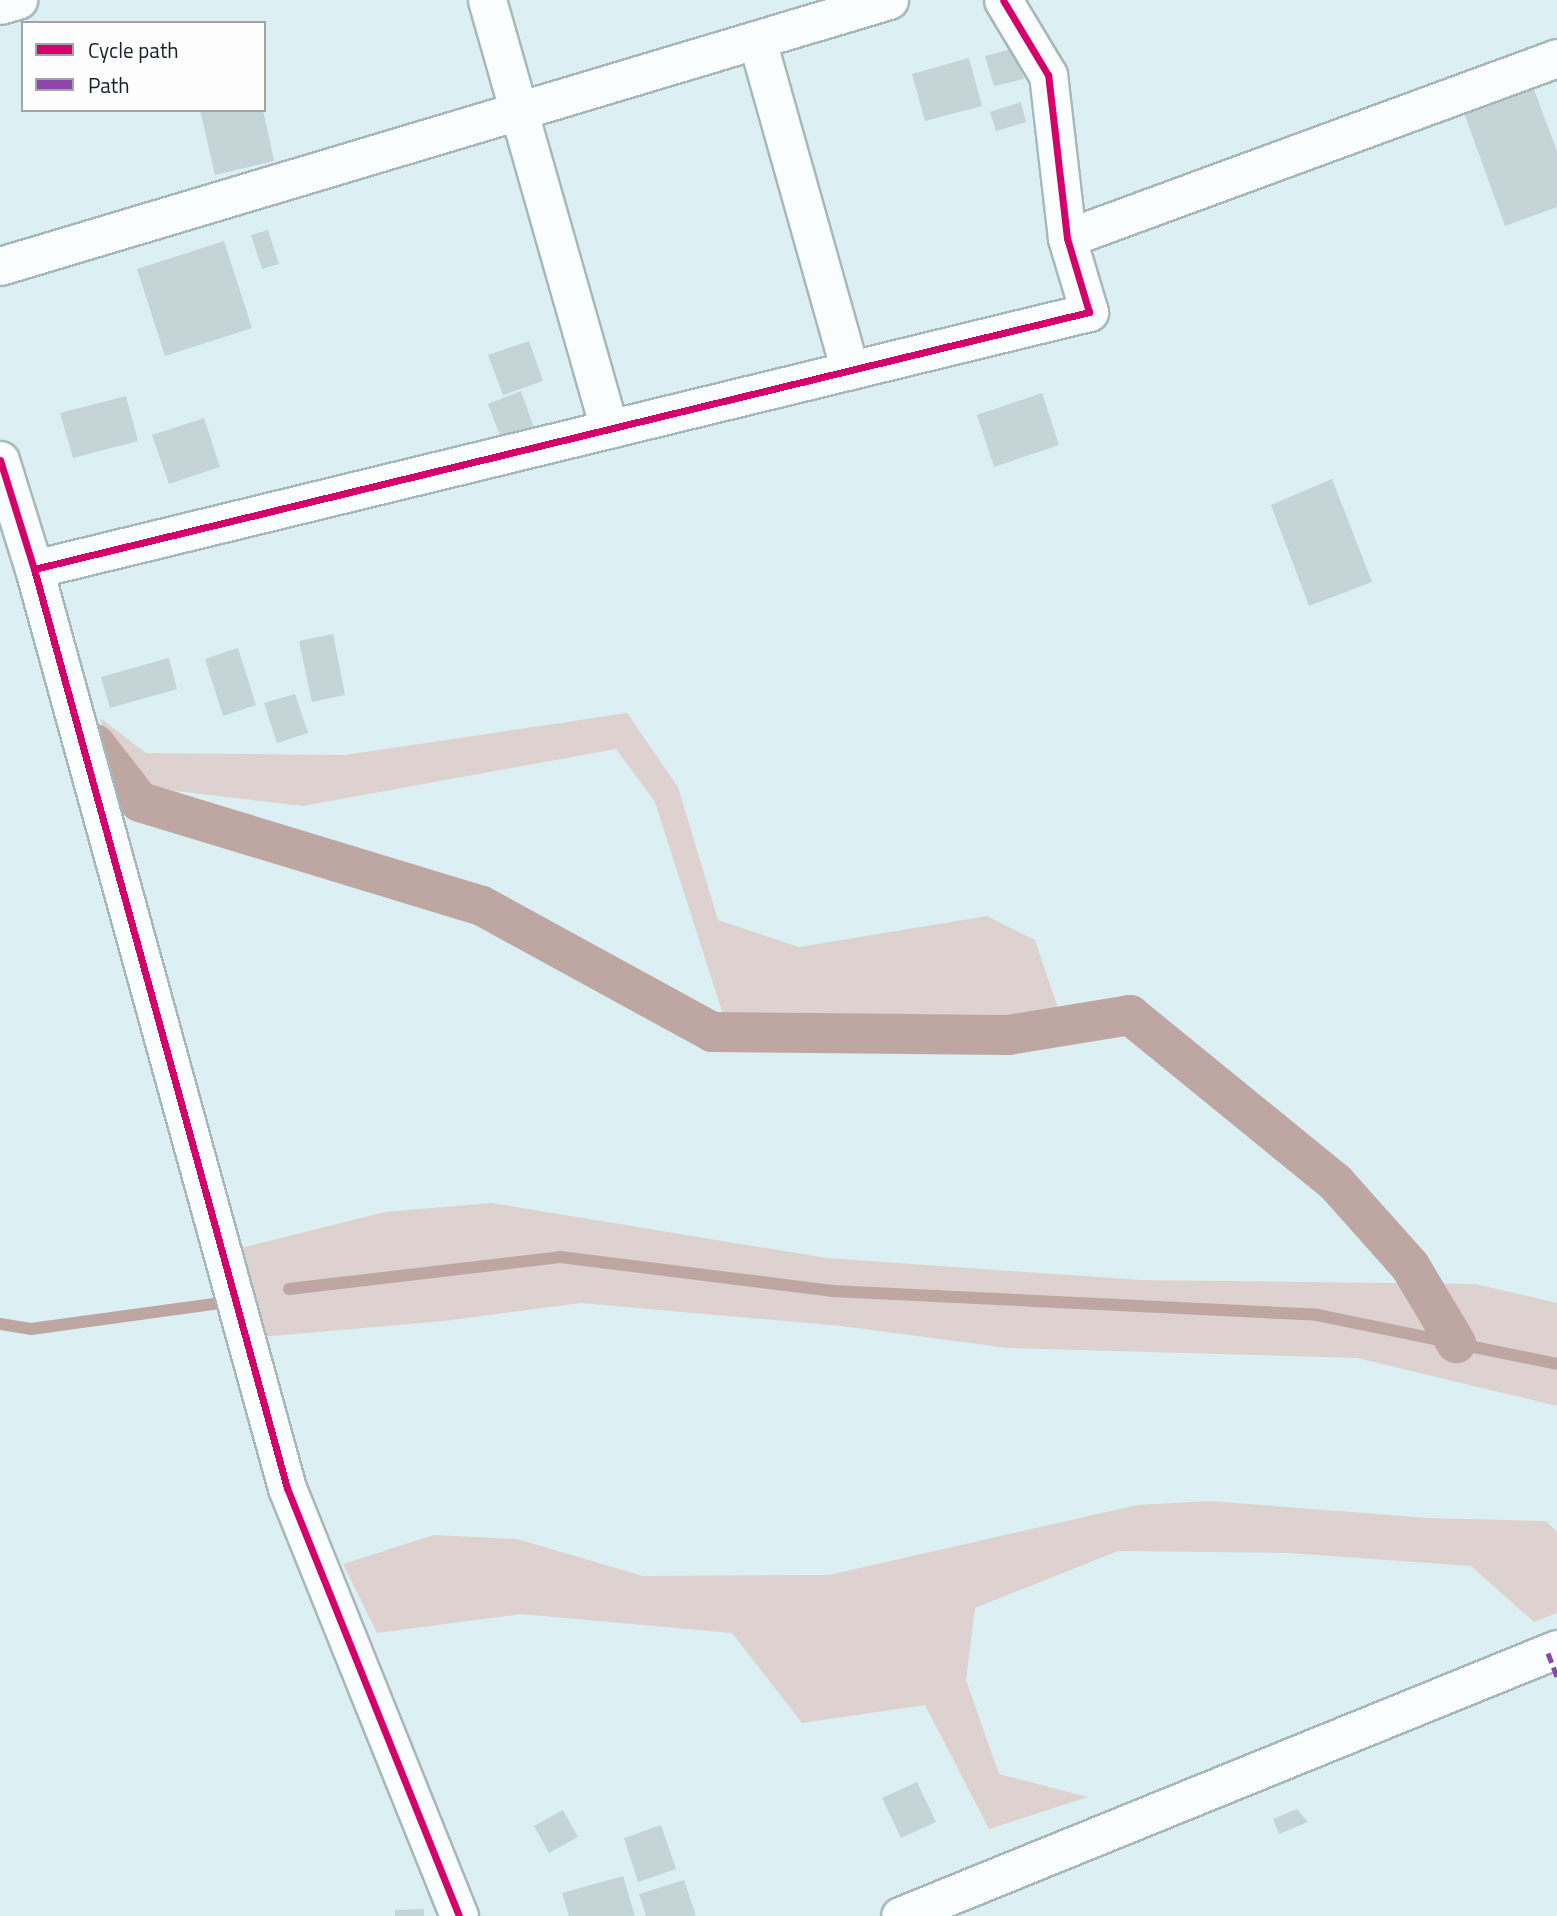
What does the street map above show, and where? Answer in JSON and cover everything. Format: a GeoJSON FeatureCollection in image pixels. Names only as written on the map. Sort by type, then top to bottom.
{"type":"FeatureCollection","features":[{"type":"Feature","properties":{"kind":"street"},"geometry":{"type":"LineString","coordinates":[[0,5],[18,0]]}},
{"type":"Feature","properties":{"kind":"street"},"geometry":{"type":"LineString","coordinates":[[487,0],[522,111],[609,429]]}},
{"type":"Feature","properties":{"kind":"street"},"geometry":{"type":"LineString","coordinates":[[0,266],[889,0]]}},
{"type":"Feature","properties":{"kind":"street"},"geometry":{"type":"LineString","coordinates":[[34,569],[1089,312],[1067,238],[1048,75],[1003,0]]}},
{"type":"Feature","properties":{"kind":"street"},"geometry":{"type":"LineString","coordinates":[[757,40],[850,370]]}},
{"type":"Feature","properties":{"kind":"street"},"geometry":{"type":"LineString","coordinates":[[1067,238],[1557,58]]}},
{"type":"Feature","properties":{"kind":"street"},"geometry":{"type":"LineString","coordinates":[[0,460],[34,569],[286,1488],[459,1916]]}},
{"type":"Feature","properties":{"kind":"street"},"geometry":{"type":"LineString","coordinates":[[900,1916],[1557,1650]]}},
{"type":"Feature","properties":{"kind":"shaded area"},"geometry":{"type":"Polygon","coordinates":[[[627,713],[678,787],[718,920],[799,947],[987,916],[1035,940],[1062,1020],[1029,1052],[735,1052],[655,802],[616,749],[303,806],[117,784],[100,718],[146,753],[345,755],[627,713]]]}},
{"type":"Feature","properties":{"kind":"shaded area"},"geometry":{"type":"Polygon","coordinates":[[[491,1203],[827,1258],[1141,1280],[1475,1284],[1557,1303],[1557,1406],[1357,1358],[1008,1348],[841,1326],[581,1303],[444,1321],[260,1337],[237,1249],[385,1212],[491,1203]]]}},
{"type":"Feature","properties":{"kind":"shaded area"},"geometry":{"type":"Polygon","coordinates":[[[1210,1501],[1429,1518],[1546,1521],[1557,1532],[1557,1613],[1534,1622],[1471,1566],[1289,1553],[1118,1551],[975,1608],[966,1680],[999,1774],[1088,1797],[989,1829],[925,1705],[802,1723],[732,1633],[521,1614],[377,1633],[343,1564],[434,1535],[517,1539],[643,1576],[829,1575],[1137,1505],[1210,1501]]]}},
{"type":"Feature","properties":{"kind":"building"},"geometry":{"type":"Polygon","coordinates":[[[1016,48],[1024,79],[994,86],[985,56],[1016,48]]]}},
{"type":"Feature","properties":{"kind":"building"},"geometry":{"type":"Polygon","coordinates":[[[969,58],[982,106],[925,121],[912,74],[969,58]]]}},
{"type":"Feature","properties":{"kind":"building"},"geometry":{"type":"Polygon","coordinates":[[[1533,87],[1557,151],[1557,207],[1505,226],[1464,113],[1533,87]]]}},
{"type":"Feature","properties":{"kind":"building"},"geometry":{"type":"Polygon","coordinates":[[[1021,102],[1026,122],[996,131],[990,112],[1021,102]]]}},
{"type":"Feature","properties":{"kind":"building"},"geometry":{"type":"Polygon","coordinates":[[[200,112],[263,112],[274,161],[215,175],[200,112]]]}},
{"type":"Feature","properties":{"kind":"building"},"geometry":{"type":"Polygon","coordinates":[[[268,230],[279,264],[262,269],[251,235],[268,230]]]}},
{"type":"Feature","properties":{"kind":"building"},"geometry":{"type":"Polygon","coordinates":[[[224,241],[252,328],[165,356],[137,269],[224,241]]]}},
{"type":"Feature","properties":{"kind":"building"},"geometry":{"type":"Polygon","coordinates":[[[529,341],[543,381],[503,395],[488,355],[529,341]]]}},
{"type":"Feature","properties":{"kind":"building"},"geometry":{"type":"Polygon","coordinates":[[[521,391],[538,439],[506,451],[488,404],[521,391]]]}},
{"type":"Feature","properties":{"kind":"building"},"geometry":{"type":"Polygon","coordinates":[[[1042,393],[1059,445],[994,467],[977,415],[1042,393]]]}},
{"type":"Feature","properties":{"kind":"building"},"geometry":{"type":"Polygon","coordinates":[[[126,396],[138,441],[73,458],[60,413],[126,396]]]}},
{"type":"Feature","properties":{"kind":"building"},"geometry":{"type":"Polygon","coordinates":[[[204,418],[220,467],[169,484],[152,435],[204,418]]]}},
{"type":"Feature","properties":{"kind":"building"},"geometry":{"type":"Polygon","coordinates":[[[1332,479],[1372,582],[1309,606],[1271,505],[1332,479]]]}},
{"type":"Feature","properties":{"kind":"building"},"geometry":{"type":"Polygon","coordinates":[[[333,634],[345,695],[312,702],[299,641],[333,634]]]}},
{"type":"Feature","properties":{"kind":"building"},"geometry":{"type":"Polygon","coordinates":[[[238,648],[256,705],[223,716],[205,659],[238,648]]]}},
{"type":"Feature","properties":{"kind":"building"},"geometry":{"type":"Polygon","coordinates":[[[169,658],[177,689],[110,708],[101,677],[169,658]]]}},
{"type":"Feature","properties":{"kind":"building"},"geometry":{"type":"Polygon","coordinates":[[[295,694],[308,733],[277,743],[264,703],[295,694]]]}},
{"type":"Feature","properties":{"kind":"building"},"geometry":{"type":"Polygon","coordinates":[[[917,1782],[936,1822],[901,1838],[882,1798],[917,1782]]]}},
{"type":"Feature","properties":{"kind":"building"},"geometry":{"type":"Polygon","coordinates":[[[1297,1809],[1308,1822],[1279,1834],[1273,1819],[1297,1809]]]}},
{"type":"Feature","properties":{"kind":"building"},"geometry":{"type":"Polygon","coordinates":[[[563,1810],[578,1837],[549,1853],[534,1826],[563,1810]]]}},
{"type":"Feature","properties":{"kind":"building"},"geometry":{"type":"Polygon","coordinates":[[[661,1825],[676,1869],[638,1882],[624,1838],[661,1825]]]}},
{"type":"Feature","properties":{"kind":"building"},"geometry":{"type":"Polygon","coordinates":[[[623,1876],[635,1916],[569,1916],[562,1893],[623,1876]]]}},
{"type":"Feature","properties":{"kind":"building"},"geometry":{"type":"Polygon","coordinates":[[[684,1880],[696,1916],[646,1916],[639,1894],[684,1880]]]}},
{"type":"Feature","properties":{"kind":"building"},"geometry":{"type":"Polygon","coordinates":[[[424,1909],[424,1916],[395,1916],[395,1910],[424,1909]]]}},
{"type":"Feature","properties":{"kind":"waterway"},"geometry":{"type":"LineString","coordinates":[[95,744],[140,802],[482,906],[712,1032],[1008,1035],[1130,1015],[1336,1183],[1410,1266],[1456,1343]]}},
{"type":"Feature","properties":{"kind":"waterway"},"geometry":{"type":"LineString","coordinates":[[289,1289],[560,1257],[832,1291],[1317,1315],[1557,1364]]}},
{"type":"Feature","properties":{"kind":"waterway"},"geometry":{"type":"LineString","coordinates":[[0,1324],[31,1329],[214,1304]]}},
{"type":"Feature","properties":{"kind":"marked path"},"geometry":{"type":"LineString","coordinates":[[1548,1653],[1557,1677]]}},
{"type":"Feature","properties":{"kind":"cycle path"},"geometry":{"type":"LineString","coordinates":[[34,569],[1089,312],[1067,238],[1048,75],[1003,0]]}},
{"type":"Feature","properties":{"kind":"cycle path"},"geometry":{"type":"LineString","coordinates":[[0,460],[34,569],[287,1488],[459,1916]]}}]}
